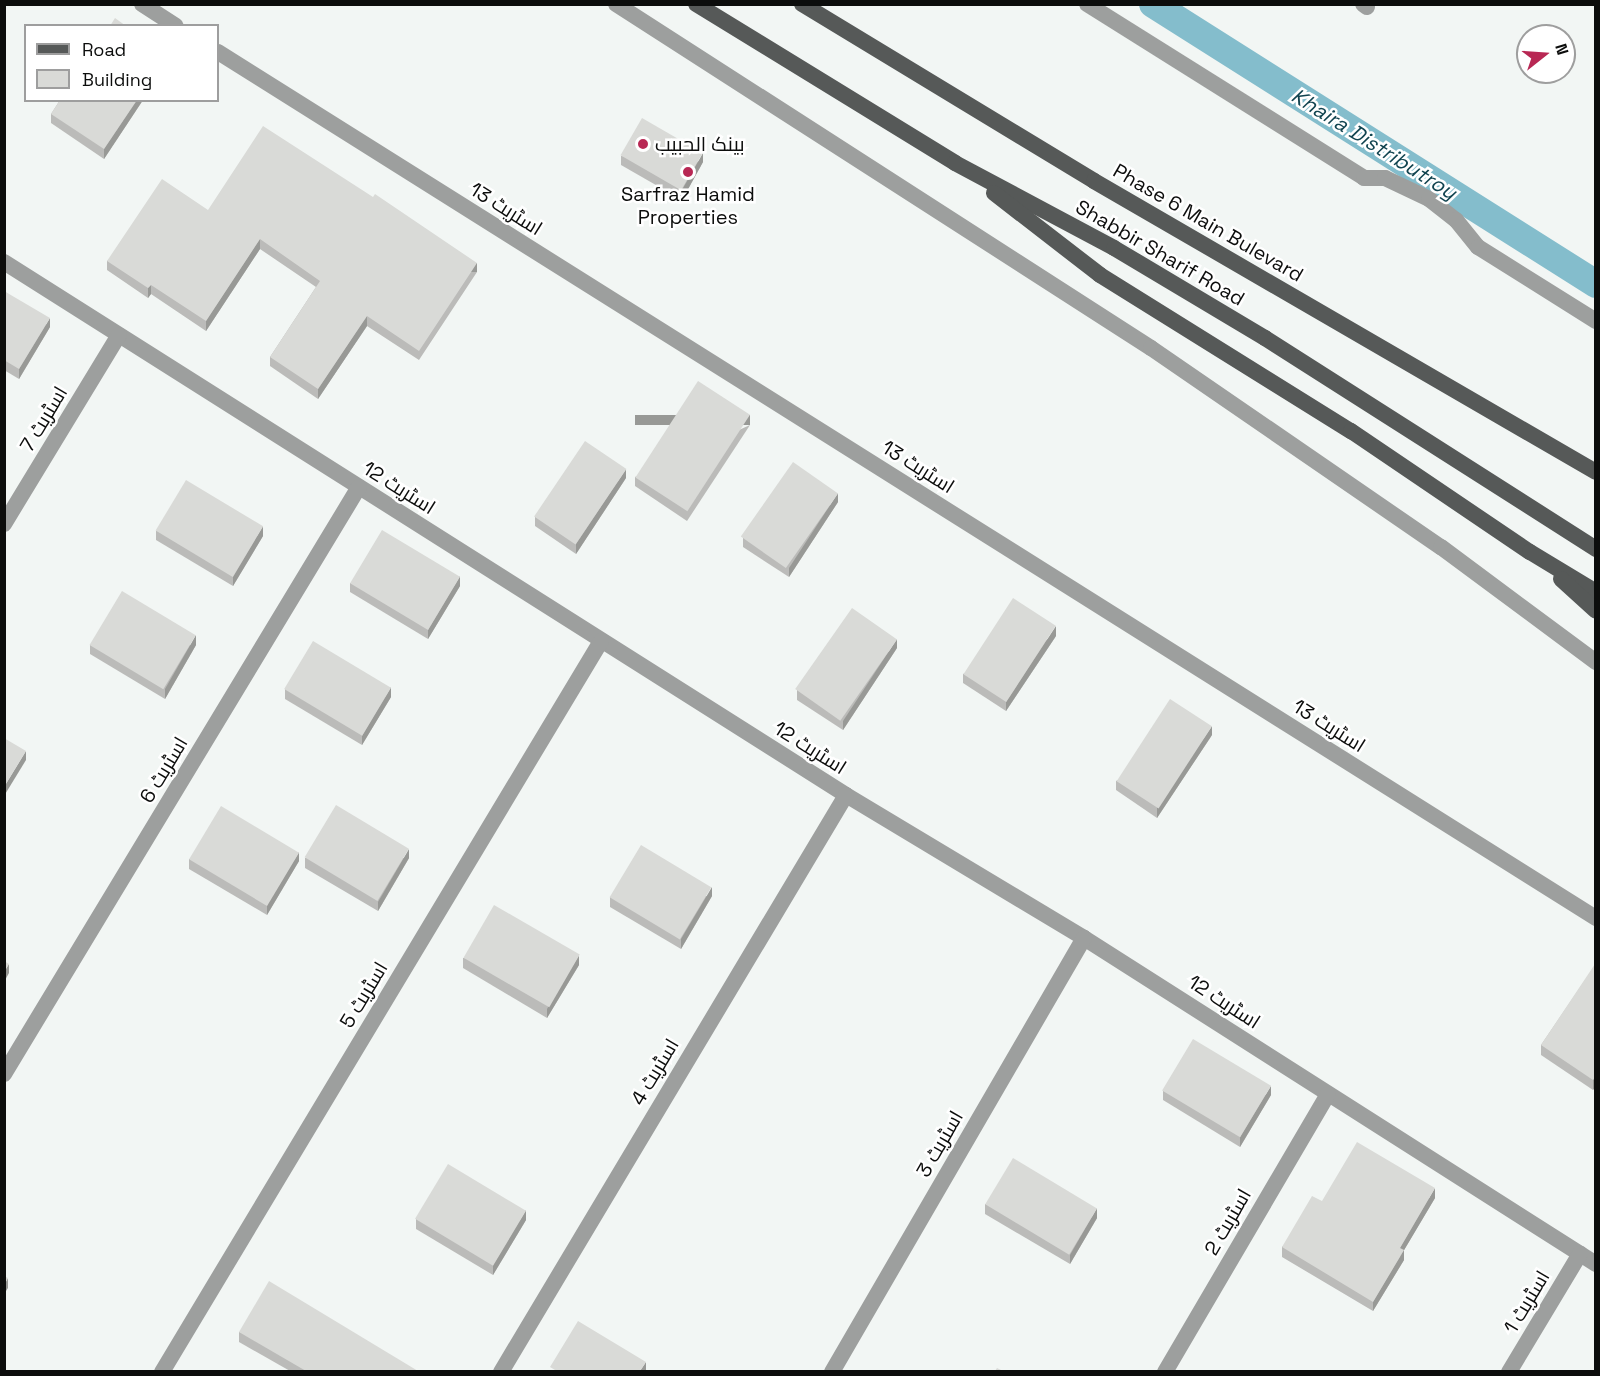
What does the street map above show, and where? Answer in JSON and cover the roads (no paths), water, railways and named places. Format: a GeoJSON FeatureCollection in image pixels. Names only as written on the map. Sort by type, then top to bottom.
{"type":"FeatureCollection","features":[{"type":"Feature","properties":{"kind":"main road","name":"Shabbir Sharif Road"},"geometry":{"type":"LineString","coordinates":[[696,4],[955,163],[1114,248],[1265,338],[1596,549]]}},
{"type":"Feature","properties":{"kind":"main road","name":"Phase 6 Main Bulevard"},"geometry":{"type":"LineString","coordinates":[[802,4],[1094,181],[1594,472]]}},
{"type":"Feature","properties":{"kind":"main road"},"geometry":{"type":"LineString","coordinates":[[955,163],[1100,275],[1351,431],[1530,552],[1596,592]]}},
{"type":"Feature","properties":{"kind":"main road"},"geometry":{"type":"LineString","coordinates":[[1530,552],[1596,611]]}},
{"type":"Feature","properties":{"kind":"street"},"geometry":{"type":"LineString","coordinates":[[142,4],[173,24]]}},
{"type":"Feature","properties":{"kind":"street"},"geometry":{"type":"LineString","coordinates":[[616,4],[1151,348],[1441,547],[1596,662]]}},
{"type":"Feature","properties":{"kind":"street"},"geometry":{"type":"LineString","coordinates":[[1087,4],[1364,178],[1385,178],[1429,199],[1456,220],[1478,247],[1596,321]]}},
{"type":"Feature","properties":{"kind":"street","name":"اسٹریٹ 13"},"geometry":{"type":"LineString","coordinates":[[219,53],[1596,918]]}},
{"type":"Feature","properties":{"kind":"street","name":"اسٹریٹ 12"},"geometry":{"type":"LineString","coordinates":[[4,262],[846,795],[1084,938],[1596,1264]]}},
{"type":"Feature","properties":{"kind":"street","name":"اسٹریٹ 7"},"geometry":{"type":"LineString","coordinates":[[4,524],[119,335]]}},
{"type":"Feature","properties":{"kind":"street","name":"اسٹریٹ 6"},"geometry":{"type":"LineString","coordinates":[[4,1074],[359,487]]}},
{"type":"Feature","properties":{"kind":"street","name":"اسٹریٹ 5"},"geometry":{"type":"LineString","coordinates":[[162,1371],[601,641]]}},
{"type":"Feature","properties":{"kind":"street","name":"اسٹریٹ 4"},"geometry":{"type":"LineString","coordinates":[[501,1371],[846,795]]}},
{"type":"Feature","properties":{"kind":"street","name":"اسٹریٹ 3"},"geometry":{"type":"LineString","coordinates":[[832,1371],[1084,938]]}},
{"type":"Feature","properties":{"kind":"street","name":"اسٹریٹ 2"},"geometry":{"type":"LineString","coordinates":[[1165,1371],[1328,1094]]}},
{"type":"Feature","properties":{"kind":"street","name":"اسٹریٹ 1"},"geometry":{"type":"LineString","coordinates":[[1509,1371],[1580,1254]]}},
{"type":"Feature","properties":{"kind":"waterway","name":"Khaira Distributroy"},"geometry":{"type":"LineString","coordinates":[[1153,4],[1596,284]]}},
{"type":"Feature","properties":{"kind":"place","name":"بينک الحبيب"},"geometry":{"type":"Point","coordinates":[643,144]}},
{"type":"Feature","properties":{"kind":"place","name":"Sarfraz Hamid Properties"},"geometry":{"type":"Point","coordinates":[688,172]}}]}
